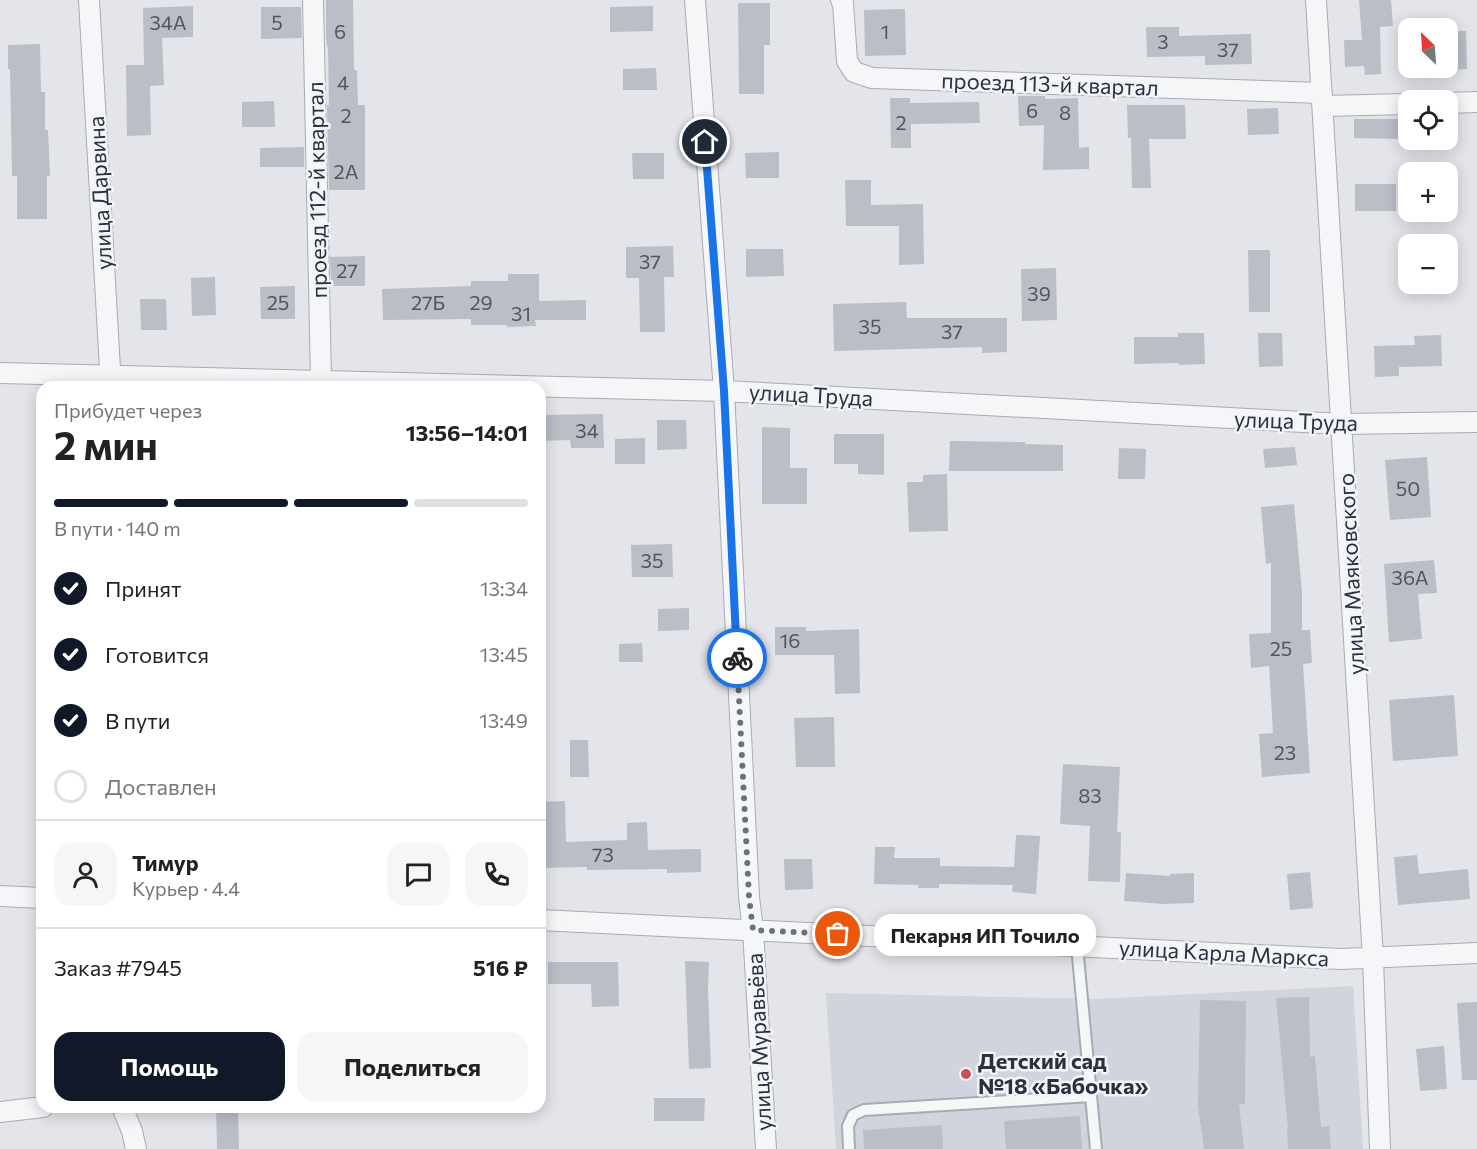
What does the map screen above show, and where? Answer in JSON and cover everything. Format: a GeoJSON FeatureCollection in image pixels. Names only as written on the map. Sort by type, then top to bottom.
{"type":"FeatureCollection","features":[{"type":"Feature","properties":{"kind":"street","name":"улица Дарвина"},"geometry":{"type":"LineString","coordinates":[[89,0],[111,381]]}},
{"type":"Feature","properties":{"kind":"street","name":"проезд 112-й квартал"},"geometry":{"type":"LineString","coordinates":[[313,0],[321,380]]}},
{"type":"Feature","properties":{"kind":"street","name":"улица Муравьёва"},"geometry":{"type":"LineString","coordinates":[[695,0],[724,391],[749,897],[766,1149]]}},
{"type":"Feature","properties":{"kind":"street","name":"проезд 113-й квартал"},"geometry":{"type":"LineString","coordinates":[[841,0],[847,61],[854,72],[872,78],[1398,103]]}},
{"type":"Feature","properties":{"kind":"street","name":"улица Маяковского"},"geometry":{"type":"LineString","coordinates":[[1316,0],[1373,959],[1380,1149]]}},
{"type":"Feature","properties":{"kind":"street"},"geometry":{"type":"LineString","coordinates":[[1458,103],[1477,102]]}},
{"type":"Feature","properties":{"kind":"street","name":"улица Труда"},"geometry":{"type":"LineString","coordinates":[[0,373],[111,381],[358,381]]}},
{"type":"Feature","properties":{"kind":"street","name":"улица Труда"},"geometry":{"type":"LineString","coordinates":[[546,386],[724,391],[1342,424],[1477,422]]}},
{"type":"Feature","properties":{"kind":"street"},"geometry":{"type":"LineString","coordinates":[[0,896],[36,898]]}},
{"type":"Feature","properties":{"kind":"street","name":"улица Карла Маркса"},"geometry":{"type":"LineString","coordinates":[[546,920],[1341,959],[1477,953]]}},
{"type":"Feature","properties":{"kind":"street"},"geometry":{"type":"LineString","coordinates":[[0,1112],[36,1108]]}},
{"type":"Feature","properties":{"kind":"street"},"geometry":{"type":"LineString","coordinates":[[124,1113],[136,1149]]}},
{"type":"Feature","properties":{"kind":"lane"},"geometry":{"type":"LineString","coordinates":[[1077,946],[1096,1149]]}},
{"type":"Feature","properties":{"kind":"lane"},"geometry":{"type":"LineString","coordinates":[[849,1149],[848,1126],[853,1115],[864,1110],[1091,1096]]}},
{"type":"Feature","properties":{"kind":"shaded area"},"geometry":{"type":"Polygon","coordinates":[[[1353,986],[1363,1149],[836,1149],[826,993],[1095,999],[1353,986]]]}},
{"type":"Feature","properties":{"kind":"building"},"geometry":{"type":"Polygon","coordinates":[[[326,0],[353,0],[354,70],[357,70],[358,105],[365,105],[365,190],[329,190],[326,0]]]}},
{"type":"Feature","properties":{"kind":"building"},"geometry":{"type":"Polygon","coordinates":[[[1359,0],[1391,0],[1393,26],[1380,27],[1381,74],[1365,75],[1364,66],[1345,67],[1344,40],[1362,40],[1359,0]]]}},
{"type":"Feature","properties":{"kind":"building"},"geometry":{"type":"Polygon","coordinates":[[[738,3],[770,3],[770,45],[764,45],[764,94],[739,94],[738,3]]]}},
{"type":"Feature","properties":{"kind":"building"},"geometry":{"type":"Polygon","coordinates":[[[193,6],[193,37],[162,38],[164,85],[150,86],[151,135],[127,136],[126,65],[144,65],[143,8],[193,6]]]}},
{"type":"Feature","properties":{"kind":"building"},"geometry":{"type":"Polygon","coordinates":[[[653,6],[653,31],[610,32],[610,7],[653,6]]]}},
{"type":"Feature","properties":{"kind":"building"},"geometry":{"type":"Polygon","coordinates":[[[261,7],[301,7],[302,38],[261,39],[261,7]]]}},
{"type":"Feature","properties":{"kind":"building"},"geometry":{"type":"Polygon","coordinates":[[[905,9],[906,55],[865,56],[864,10],[905,9]]]}},
{"type":"Feature","properties":{"kind":"building"},"geometry":{"type":"Polygon","coordinates":[[[1146,27],[1179,27],[1179,36],[1251,34],[1252,64],[1205,65],[1205,56],[1147,57],[1146,27]]]}},
{"type":"Feature","properties":{"kind":"building"},"geometry":{"type":"Polygon","coordinates":[[[1458,31],[1466,31],[1467,69],[1458,69],[1458,31]]]}},
{"type":"Feature","properties":{"kind":"building"},"geometry":{"type":"Polygon","coordinates":[[[40,44],[41,92],[45,92],[45,130],[48,130],[50,176],[47,176],[47,219],[17,219],[17,176],[12,176],[8,45],[40,44]]]}},
{"type":"Feature","properties":{"kind":"building"},"geometry":{"type":"Polygon","coordinates":[[[656,68],[657,90],[623,90],[623,69],[656,68]]]}},
{"type":"Feature","properties":{"kind":"building"},"geometry":{"type":"Polygon","coordinates":[[[1018,96],[1045,96],[1045,99],[1078,98],[1079,148],[1089,147],[1089,169],[1043,170],[1044,125],[1019,126],[1018,96]]]}},
{"type":"Feature","properties":{"kind":"building"},"geometry":{"type":"Polygon","coordinates":[[[890,98],[910,98],[910,103],[979,102],[980,123],[911,124],[911,148],[891,148],[890,98]]]}},
{"type":"Feature","properties":{"kind":"building"},"geometry":{"type":"Polygon","coordinates":[[[274,101],[275,127],[242,127],[242,102],[274,101]]]}},
{"type":"Feature","properties":{"kind":"building"},"geometry":{"type":"Polygon","coordinates":[[[1127,105],[1185,105],[1186,139],[1149,139],[1151,188],[1132,188],[1131,138],[1128,138],[1127,105]]]}},
{"type":"Feature","properties":{"kind":"building"},"geometry":{"type":"Polygon","coordinates":[[[1278,108],[1279,134],[1248,135],[1247,109],[1278,108]]]}},
{"type":"Feature","properties":{"kind":"building"},"geometry":{"type":"Polygon","coordinates":[[[1354,119],[1398,119],[1398,139],[1354,138],[1354,119]]]}},
{"type":"Feature","properties":{"kind":"building"},"geometry":{"type":"Polygon","coordinates":[[[304,147],[304,167],[260,167],[260,148],[304,147]]]}},
{"type":"Feature","properties":{"kind":"building"},"geometry":{"type":"Polygon","coordinates":[[[779,152],[779,178],[746,178],[745,153],[779,152]]]}},
{"type":"Feature","properties":{"kind":"building"},"geometry":{"type":"Polygon","coordinates":[[[632,153],[664,153],[664,179],[633,179],[632,153]]]}},
{"type":"Feature","properties":{"kind":"building"},"geometry":{"type":"Polygon","coordinates":[[[845,180],[871,180],[871,205],[923,204],[924,264],[899,265],[899,226],[846,226],[845,180]]]}},
{"type":"Feature","properties":{"kind":"building"},"geometry":{"type":"Polygon","coordinates":[[[1355,184],[1396,184],[1396,211],[1355,211],[1355,184]]]}},
{"type":"Feature","properties":{"kind":"building"},"geometry":{"type":"Polygon","coordinates":[[[673,246],[674,277],[664,277],[665,332],[640,332],[639,278],[626,278],[626,247],[673,246]]]}},
{"type":"Feature","properties":{"kind":"building"},"geometry":{"type":"Polygon","coordinates":[[[746,249],[783,249],[784,276],[746,277],[746,249]]]}},
{"type":"Feature","properties":{"kind":"building"},"geometry":{"type":"Polygon","coordinates":[[[1248,250],[1270,250],[1270,312],[1249,312],[1248,250]]]}},
{"type":"Feature","properties":{"kind":"building"},"geometry":{"type":"Polygon","coordinates":[[[365,256],[365,286],[331,286],[330,257],[365,256]]]}},
{"type":"Feature","properties":{"kind":"building"},"geometry":{"type":"Polygon","coordinates":[[[1056,268],[1057,320],[1022,321],[1021,269],[1056,268]]]}},
{"type":"Feature","properties":{"kind":"building"},"geometry":{"type":"Polygon","coordinates":[[[508,274],[539,274],[539,301],[586,300],[586,320],[535,320],[536,326],[507,327],[507,325],[471,325],[471,319],[383,320],[382,289],[471,286],[471,281],[508,281],[508,274]]]}},
{"type":"Feature","properties":{"kind":"building"},"geometry":{"type":"Polygon","coordinates":[[[215,277],[216,315],[192,316],[191,278],[215,277]]]}},
{"type":"Feature","properties":{"kind":"building"},"geometry":{"type":"Polygon","coordinates":[[[295,286],[295,319],[261,319],[260,287],[295,286]]]}},
{"type":"Feature","properties":{"kind":"building"},"geometry":{"type":"Polygon","coordinates":[[[140,299],[166,299],[167,330],[141,330],[140,299]]]}},
{"type":"Feature","properties":{"kind":"building"},"geometry":{"type":"Polygon","coordinates":[[[906,302],[907,318],[1007,318],[1007,352],[982,353],[982,347],[834,351],[833,304],[906,302]]]}},
{"type":"Feature","properties":{"kind":"building"},"geometry":{"type":"Polygon","coordinates":[[[1178,333],[1204,333],[1205,364],[1134,364],[1134,337],[1178,337],[1178,333]]]}},
{"type":"Feature","properties":{"kind":"building"},"geometry":{"type":"Polygon","coordinates":[[[1258,333],[1282,333],[1283,366],[1259,367],[1258,333]]]}},
{"type":"Feature","properties":{"kind":"building"},"geometry":{"type":"Polygon","coordinates":[[[1441,335],[1442,366],[1399,367],[1399,376],[1375,377],[1374,346],[1415,345],[1414,336],[1441,335]]]}},
{"type":"Feature","properties":{"kind":"building"},"geometry":{"type":"Polygon","coordinates":[[[603,414],[604,448],[571,448],[570,440],[546,441],[546,415],[603,414]]]}},
{"type":"Feature","properties":{"kind":"building"},"geometry":{"type":"Polygon","coordinates":[[[657,420],[686,420],[687,449],[657,450],[657,420]]]}},
{"type":"Feature","properties":{"kind":"building"},"geometry":{"type":"Polygon","coordinates":[[[762,427],[790,428],[790,468],[807,468],[807,504],[762,504],[762,427]]]}},
{"type":"Feature","properties":{"kind":"building"},"geometry":{"type":"Polygon","coordinates":[[[834,434],[884,434],[884,475],[858,474],[858,464],[834,464],[834,434]]]}},
{"type":"Feature","properties":{"kind":"building"},"geometry":{"type":"Polygon","coordinates":[[[645,438],[645,464],[615,464],[615,439],[645,438]]]}},
{"type":"Feature","properties":{"kind":"building"},"geometry":{"type":"Polygon","coordinates":[[[950,441],[1063,445],[1063,471],[949,471],[950,441]]]}},
{"type":"Feature","properties":{"kind":"building"},"geometry":{"type":"Polygon","coordinates":[[[1295,447],[1297,465],[1265,468],[1263,449],[1295,447]]]}},
{"type":"Feature","properties":{"kind":"building"},"geometry":{"type":"Polygon","coordinates":[[[1119,448],[1146,449],[1145,479],[1118,479],[1119,448]]]}},
{"type":"Feature","properties":{"kind":"building"},"geometry":{"type":"Polygon","coordinates":[[[1427,457],[1431,517],[1390,520],[1385,460],[1427,457]]]}},
{"type":"Feature","properties":{"kind":"building"},"geometry":{"type":"Polygon","coordinates":[[[947,474],[948,531],[909,532],[907,482],[923,482],[923,475],[947,474]]]}},
{"type":"Feature","properties":{"kind":"building"},"geometry":{"type":"Polygon","coordinates":[[[1294,504],[1302,592],[1302,630],[1310,630],[1312,663],[1303,664],[1310,773],[1262,777],[1259,734],[1273,733],[1269,666],[1251,668],[1249,634],[1271,633],[1271,563],[1266,564],[1261,507],[1294,504]]]}},
{"type":"Feature","properties":{"kind":"building"},"geometry":{"type":"Polygon","coordinates":[[[672,544],[673,577],[632,577],[631,545],[672,544]]]}},
{"type":"Feature","properties":{"kind":"building"},"geometry":{"type":"Polygon","coordinates":[[[1434,560],[1437,593],[1418,594],[1422,639],[1389,642],[1384,564],[1434,560]]]}},
{"type":"Feature","properties":{"kind":"building"},"geometry":{"type":"Polygon","coordinates":[[[689,608],[689,630],[658,631],[658,609],[689,608]]]}},
{"type":"Feature","properties":{"kind":"building"},"geometry":{"type":"Polygon","coordinates":[[[775,627],[806,627],[806,631],[859,629],[860,693],[835,694],[834,655],[775,655],[775,627]]]}},
{"type":"Feature","properties":{"kind":"building"},"geometry":{"type":"Polygon","coordinates":[[[642,643],[643,662],[619,662],[619,644],[642,643]]]}},
{"type":"Feature","properties":{"kind":"building"},"geometry":{"type":"Polygon","coordinates":[[[1454,695],[1458,756],[1393,761],[1389,700],[1454,695]]]}},
{"type":"Feature","properties":{"kind":"building"},"geometry":{"type":"Polygon","coordinates":[[[834,717],[835,767],[796,767],[794,718],[834,717]]]}},
{"type":"Feature","properties":{"kind":"building"},"geometry":{"type":"Polygon","coordinates":[[[570,740],[588,740],[589,777],[570,777],[570,740]]]}},
{"type":"Feature","properties":{"kind":"building"},"geometry":{"type":"Polygon","coordinates":[[[1063,764],[1120,767],[1117,832],[1121,832],[1120,882],[1088,881],[1090,826],[1060,824],[1063,764]]]}},
{"type":"Feature","properties":{"kind":"building"},"geometry":{"type":"Polygon","coordinates":[[[565,801],[566,842],[627,840],[627,823],[647,822],[648,850],[701,849],[701,872],[667,873],[667,869],[546,868],[546,802],[565,801]]]}},
{"type":"Feature","properties":{"kind":"building"},"geometry":{"type":"Polygon","coordinates":[[[1016,835],[1040,836],[1036,894],[1012,892],[1013,885],[939,884],[939,888],[918,888],[918,885],[874,884],[875,847],[895,847],[894,858],[940,858],[940,866],[1014,867],[1016,835]]]}},
{"type":"Feature","properties":{"kind":"building"},"geometry":{"type":"Polygon","coordinates":[[[1417,855],[1419,874],[1468,869],[1470,899],[1398,905],[1394,857],[1417,855]]]}},
{"type":"Feature","properties":{"kind":"building"},"geometry":{"type":"Polygon","coordinates":[[[784,859],[812,859],[813,889],[785,890],[784,859]]]}},
{"type":"Feature","properties":{"kind":"building"},"geometry":{"type":"Polygon","coordinates":[[[1310,872],[1313,908],[1290,910],[1287,874],[1310,872]]]}},
{"type":"Feature","properties":{"kind":"building"},"geometry":{"type":"Polygon","coordinates":[[[1126,873],[1170,876],[1170,874],[1194,873],[1194,903],[1164,904],[1124,901],[1126,873]]]}},
{"type":"Feature","properties":{"kind":"building"},"geometry":{"type":"Polygon","coordinates":[[[685,961],[709,962],[711,1068],[689,1069],[685,961]]]}},
{"type":"Feature","properties":{"kind":"building"},"geometry":{"type":"Polygon","coordinates":[[[548,962],[618,962],[619,1006],[592,1007],[591,984],[548,984],[548,962]]]}},
{"type":"Feature","properties":{"kind":"building"},"geometry":{"type":"Polygon","coordinates":[[[1309,997],[1310,1057],[1315,1056],[1321,1127],[1329,1126],[1331,1149],[1288,1149],[1276,998],[1309,997]]]}},
{"type":"Feature","properties":{"kind":"building"},"geometry":{"type":"Polygon","coordinates":[[[1200,1000],[1246,1001],[1245,1104],[1239,1104],[1244,1149],[1204,1149],[1198,1106],[1200,1000]]]}},
{"type":"Feature","properties":{"kind":"building"},"geometry":{"type":"Polygon","coordinates":[[[1477,1002],[1477,1080],[1462,1080],[1457,1003],[1477,1002]]]}},
{"type":"Feature","properties":{"kind":"building"},"geometry":{"type":"Polygon","coordinates":[[[1444,1046],[1447,1089],[1420,1091],[1416,1049],[1444,1046]]]}},
{"type":"Feature","properties":{"kind":"building"},"geometry":{"type":"Polygon","coordinates":[[[654,1098],[705,1098],[704,1121],[654,1121],[654,1098]]]}},
{"type":"Feature","properties":{"kind":"building"},"geometry":{"type":"Polygon","coordinates":[[[216,1113],[238,1113],[239,1149],[217,1149],[216,1113]]]}},
{"type":"Feature","properties":{"kind":"building"},"geometry":{"type":"Polygon","coordinates":[[[1080,1116],[1082,1149],[1006,1149],[1004,1121],[1080,1116]]]}},
{"type":"Feature","properties":{"kind":"building"},"geometry":{"type":"Polygon","coordinates":[[[942,1125],[943,1149],[864,1149],[863,1130],[942,1125]]]}},
{"type":"Feature","properties":{"kind":"way so far"},"geometry":{"type":"LineString","coordinates":[[737,658],[749,897],[753,930],[838,934]]}},
{"type":"Feature","properties":{"kind":"place","name":"Пекарня ИП Точило"},"geometry":{"type":"Point","coordinates":[838,934]}},
{"type":"Feature","properties":{"kind":"place","name":"Детский сад №18 «Бабочка»"},"geometry":{"type":"Point","coordinates":[966,1074]}},
{"type":"Feature","properties":{"kind":"route"},"geometry":{"type":"LineString","coordinates":[[705,142],[724,391],[737,658]]}}]}
